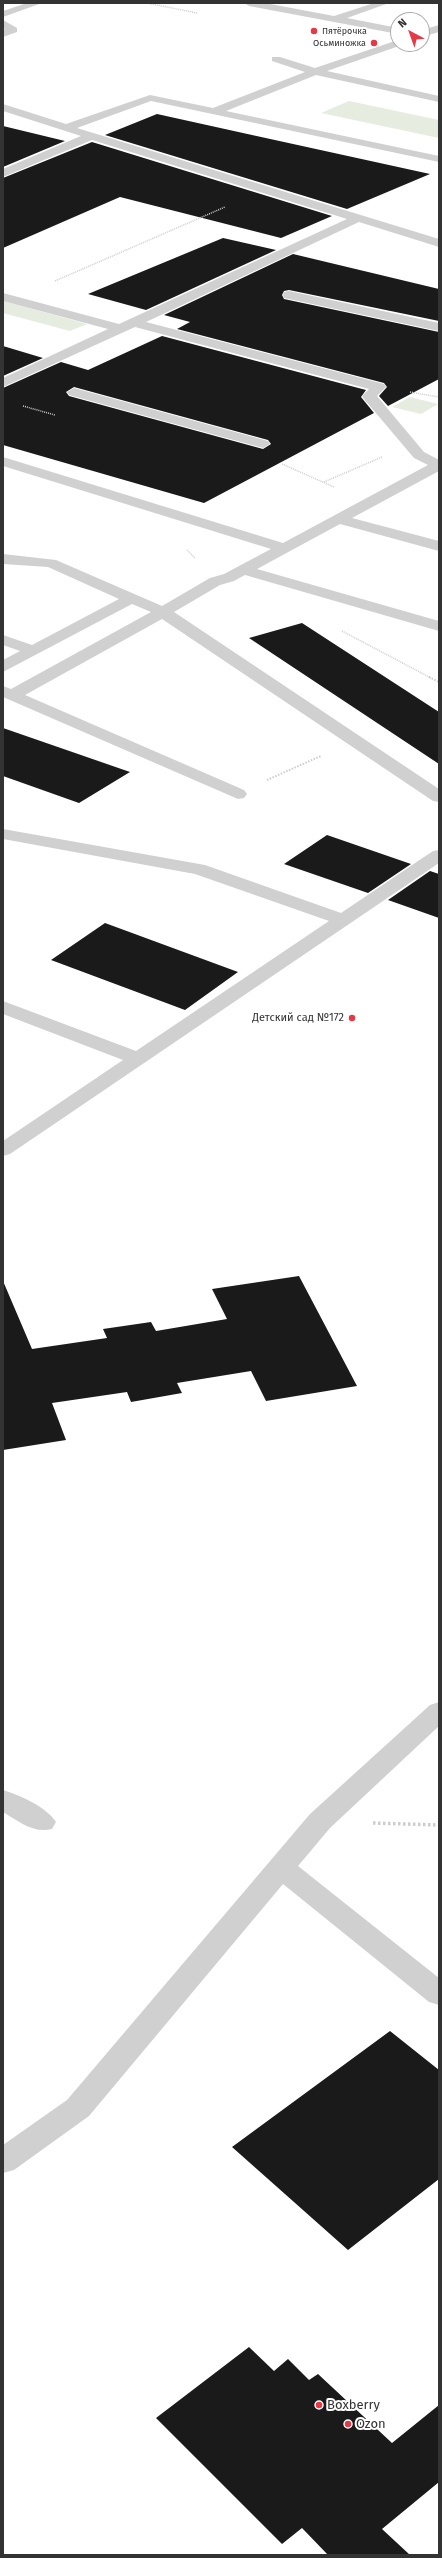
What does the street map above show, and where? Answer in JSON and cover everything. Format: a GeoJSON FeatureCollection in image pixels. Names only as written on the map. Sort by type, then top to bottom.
{"type":"FeatureCollection","features":[{"type":"Feature","properties":{"kind":"lane"},"geometry":{"type":"LineString","coordinates":[[3,14],[37,3]]}},
{"type":"Feature","properties":{"kind":"lane"},"geometry":{"type":"LineString","coordinates":[[249,3],[390,30]]}},
{"type":"Feature","properties":{"kind":"lane"},"geometry":{"type":"LineString","coordinates":[[335,19],[384,3]]}},
{"type":"Feature","properties":{"kind":"lane"},"geometry":{"type":"LineString","coordinates":[[3,23],[13,30],[3,34]]}},
{"type":"Feature","properties":{"kind":"lane"},"geometry":{"type":"LineString","coordinates":[[216,111],[316,72],[390,46]]}},
{"type":"Feature","properties":{"kind":"lane"},"geometry":{"type":"LineString","coordinates":[[276,59],[316,72],[439,99]]}},
{"type":"Feature","properties":{"kind":"lane"},"geometry":{"type":"LineString","coordinates":[[65,128],[150,98],[439,159]]}},
{"type":"Feature","properties":{"kind":"lane"},"geometry":{"type":"LineString","coordinates":[[3,107],[65,128],[439,243]]}},
{"type":"Feature","properties":{"kind":"lane"},"geometry":{"type":"LineString","coordinates":[[3,174],[91,136]]}},
{"type":"Feature","properties":{"kind":"lane"},"geometry":{"type":"LineString","coordinates":[[10,158],[29,162]]}},
{"type":"Feature","properties":{"kind":"lane"},"geometry":{"type":"LineString","coordinates":[[3,383],[136,323],[359,218]]}},
{"type":"Feature","properties":{"kind":"lane"},"geometry":{"type":"LineString","coordinates":[[289,295],[439,327]]}},
{"type":"Feature","properties":{"kind":"lane"},"geometry":{"type":"LineString","coordinates":[[7,298],[122,329]]}},
{"type":"Feature","properties":{"kind":"lane"},"geometry":{"type":"LineString","coordinates":[[136,323],[379,387],[369,396],[419,455],[439,465]]}},
{"type":"Feature","properties":{"kind":"lane"},"geometry":{"type":"LineString","coordinates":[[74,392],[264,444]]}},
{"type":"Feature","properties":{"kind":"lane"},"geometry":{"type":"LineString","coordinates":[[3,461],[284,548]]}},
{"type":"Feature","properties":{"kind":"lane"},"geometry":{"type":"LineString","coordinates":[[8,693],[163,612],[215,581],[229,578],[439,465]]}},
{"type":"Feature","properties":{"kind":"lane"},"geometry":{"type":"LineString","coordinates":[[338,519],[439,546]]}},
{"type":"Feature","properties":{"kind":"lane"},"geometry":{"type":"LineString","coordinates":[[3,559],[51,563],[163,612],[439,797]]}},
{"type":"Feature","properties":{"kind":"lane"},"geometry":{"type":"LineString","coordinates":[[243,570],[439,626]]}},
{"type":"Feature","properties":{"kind":"lane"},"geometry":{"type":"LineString","coordinates":[[3,667],[132,598]]}},
{"type":"Feature","properties":{"kind":"lane"},"geometry":{"type":"LineString","coordinates":[[3,640],[34,651]]}},
{"type":"Feature","properties":{"kind":"lane"},"geometry":{"type":"LineString","coordinates":[[8,693],[238,794]]}},
{"type":"Feature","properties":{"kind":"lane"},"geometry":{"type":"LineString","coordinates":[[3,834],[199,869],[344,920]]}},
{"type":"Feature","properties":{"kind":"lane"},"geometry":{"type":"LineString","coordinates":[[4,1149],[439,855]]}},
{"type":"Feature","properties":{"kind":"lane"},"geometry":{"type":"LineString","coordinates":[[3,1007],[138,1059]]}},
{"type":"Feature","properties":{"kind":"lane"},"geometry":{"type":"LineString","coordinates":[[3,2161],[78,2108],[320,1821],[439,1711]]}},
{"type":"Feature","properties":{"kind":"lane"},"geometry":{"type":"LineString","coordinates":[[3,1800],[42,1822]]}},
{"type":"Feature","properties":{"kind":"lane"},"geometry":{"type":"LineString","coordinates":[[281,1867],[439,1994]]}},
{"type":"Feature","properties":{"kind":"path"},"geometry":{"type":"LineString","coordinates":[[147,3],[197,13]]}},
{"type":"Feature","properties":{"kind":"path"},"geometry":{"type":"LineString","coordinates":[[7,298],[266,190]]}},
{"type":"Feature","properties":{"kind":"path"},"geometry":{"type":"LineString","coordinates":[[264,444],[261,455],[369,502]]}},
{"type":"Feature","properties":{"kind":"path"},"geometry":{"type":"LineString","coordinates":[[324,483],[410,444]]}},
{"type":"Feature","properties":{"kind":"path"},"geometry":{"type":"LineString","coordinates":[[238,794],[355,740]]}},
{"type":"Feature","properties":{"kind":"path"},"geometry":{"type":"LineString","coordinates":[[320,1821],[439,1825]]}},
{"type":"Feature","properties":{"kind":"shaded area"},"geometry":{"type":"Polygon","coordinates":[[[349,101],[439,120],[439,138],[321,113],[349,101]]]}},
{"type":"Feature","properties":{"kind":"shaded area"},"geometry":{"type":"Polygon","coordinates":[[[3,301],[87,324],[70,331],[3,313],[3,301]]]}},
{"type":"Feature","properties":{"kind":"shaded area"},"geometry":{"type":"Polygon","coordinates":[[[410,397],[438,404],[421,414],[392,407],[410,397]]]}},
{"type":"Feature","properties":{"kind":"building"},"geometry":{"type":"Polygon","coordinates":[[[157,114],[430,174],[347,209],[105,135],[157,114]]]}},
{"type":"Feature","properties":{"kind":"building"},"geometry":{"type":"Polygon","coordinates":[[[3,126],[65,141],[3,167],[3,126]]]}},
{"type":"Feature","properties":{"kind":"building"},"geometry":{"type":"Polygon","coordinates":[[[92,142],[332,216],[281,238],[120,197],[3,248],[3,178],[92,142]]]}},
{"type":"Feature","properties":{"kind":"building"},"geometry":{"type":"Polygon","coordinates":[[[223,238],[276,250],[146,310],[88,294],[223,238]]]}},
{"type":"Feature","properties":{"kind":"building"},"geometry":{"type":"Polygon","coordinates":[[[293,254],[439,289],[439,321],[289,290],[284,291],[282,295],[284,299],[439,332],[439,379],[388,406],[379,396],[387,387],[384,383],[177,329],[190,322],[164,315],[293,254]]]}},
{"type":"Feature","properties":{"kind":"building"},"geometry":{"type":"Polygon","coordinates":[[[162,336],[366,390],[361,397],[374,413],[204,503],[3,445],[3,388],[61,362],[88,370],[162,336]],[[74,387],[66,392],[69,396],[263,449],[271,444],[268,440],[74,387]]]}},
{"type":"Feature","properties":{"kind":"building"},"geometry":{"type":"Polygon","coordinates":[[[3,346],[43,358],[3,376],[3,346]]]}},
{"type":"Feature","properties":{"kind":"building"},"geometry":{"type":"Polygon","coordinates":[[[302,623],[439,712],[439,764],[249,638],[302,623]]]}},
{"type":"Feature","properties":{"kind":"building"},"geometry":{"type":"Polygon","coordinates":[[[3,728],[130,772],[79,803],[3,776],[3,728]]]}},
{"type":"Feature","properties":{"kind":"building"},"geometry":{"type":"Polygon","coordinates":[[[327,835],[411,864],[368,893],[284,864],[327,835]]]}},
{"type":"Feature","properties":{"kind":"building"},"geometry":{"type":"Polygon","coordinates":[[[430,871],[439,874],[439,918],[388,900],[430,871]]]}},
{"type":"Feature","properties":{"kind":"building"},"geometry":{"type":"Polygon","coordinates":[[[105,923],[238,972],[185,1010],[51,960],[105,923]]]}},
{"type":"Feature","properties":{"kind":"building"},"geometry":{"type":"Polygon","coordinates":[[[299,1276],[357,1386],[266,1401],[251,1371],[177,1383],[182,1393],[131,1402],[127,1392],[52,1403],[66,1440],[3,1450],[3,1281],[32,1349],[107,1338],[103,1329],[151,1322],[156,1331],[227,1319],[212,1289],[299,1276]]]}},
{"type":"Feature","properties":{"kind":"building"},"geometry":{"type":"Polygon","coordinates":[[[390,2031],[439,2070],[439,2179],[348,2250],[232,2147],[390,2031]]]}},
{"type":"Feature","properties":{"kind":"building"},"geometry":{"type":"Polygon","coordinates":[[[249,2347],[274,2371],[288,2359],[309,2380],[318,2374],[392,2443],[439,2405],[439,2482],[382,2529],[410,2555],[328,2555],[302,2528],[282,2544],[156,2418],[249,2347]]]}},
{"type":"Feature","properties":{"kind":"place","name":"Пятёрочка"},"geometry":{"type":"Point","coordinates":[314,31]}},
{"type":"Feature","properties":{"kind":"place","name":"Осьминожка"},"geometry":{"type":"Point","coordinates":[374,43]}},
{"type":"Feature","properties":{"kind":"place","name":"Детский сад №172"},"geometry":{"type":"Point","coordinates":[352,1018]}},
{"type":"Feature","properties":{"kind":"place","name":"Boxberry"},"geometry":{"type":"Point","coordinates":[319,2405]}},
{"type":"Feature","properties":{"kind":"place","name":"Ozon"},"geometry":{"type":"Point","coordinates":[348,2424]}}]}
